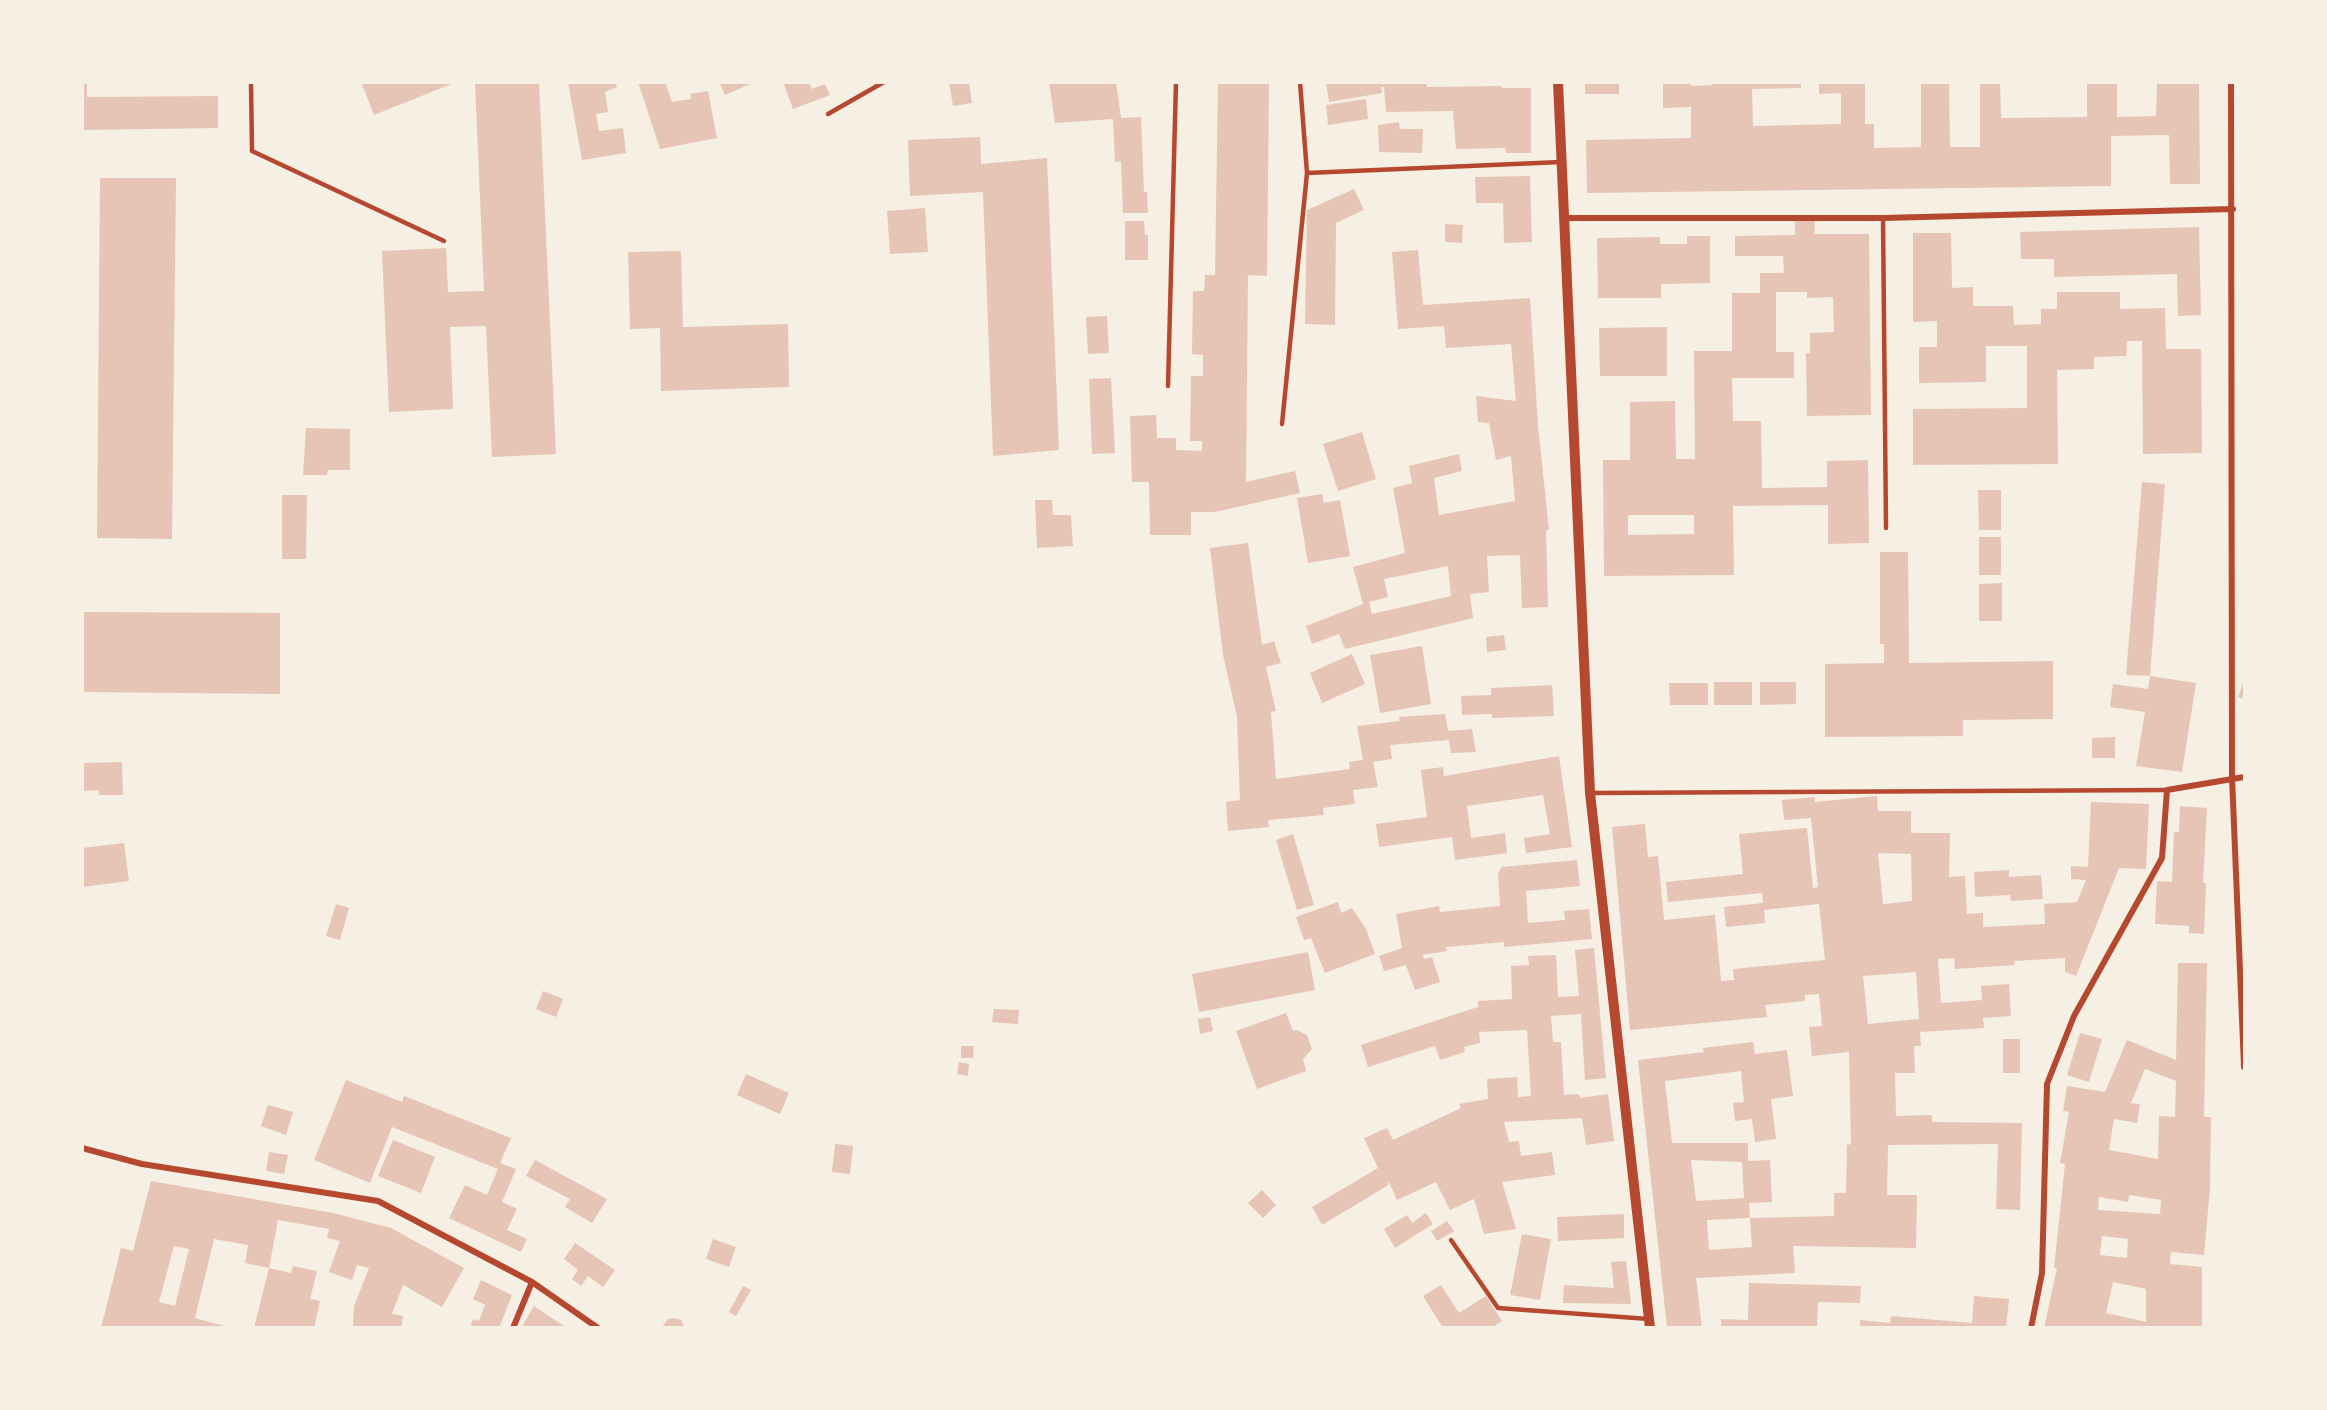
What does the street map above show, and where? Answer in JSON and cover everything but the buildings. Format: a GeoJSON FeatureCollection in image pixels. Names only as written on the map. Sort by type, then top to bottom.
{"type":"FeatureCollection","features":[{"type":"Feature","properties":{"kind":"street"},"geometry":{"type":"LineString","coordinates":[[1558,82],[1590,793],[1650,1323]]}},
{"type":"Feature","properties":{"kind":"street"},"geometry":{"type":"LineString","coordinates":[[2231,82],[2233,209],[2232,777],[2244,1067]]}},
{"type":"Feature","properties":{"kind":"street"},"geometry":{"type":"LineString","coordinates":[[1563,218],[1883,218],[2233,209]]}},
{"type":"Feature","properties":{"kind":"street"},"geometry":{"type":"LineString","coordinates":[[2031,1328],[2042,1273],[2047,1084],[2074,1016],[2162,858],[2167,790],[2232,777],[2244,777]]}},
{"type":"Feature","properties":{"kind":"street"},"geometry":{"type":"LineString","coordinates":[[82,1148],[142,1164],[378,1201],[532,1282],[598,1328]]}},
{"type":"Feature","properties":{"kind":"street"},"geometry":{"type":"LineString","coordinates":[[513,1328],[532,1282]]}},
{"type":"Feature","properties":{"kind":"lane"},"geometry":{"type":"LineString","coordinates":[[251,82],[252,151],[444,242]]}},
{"type":"Feature","properties":{"kind":"lane"},"geometry":{"type":"LineString","coordinates":[[828,114],[884,82]]}},
{"type":"Feature","properties":{"kind":"lane"},"geometry":{"type":"LineString","coordinates":[[1168,386],[1176,82]]}},
{"type":"Feature","properties":{"kind":"lane"},"geometry":{"type":"LineString","coordinates":[[1282,424],[1307,173],[1300,82]]}},
{"type":"Feature","properties":{"kind":"lane"},"geometry":{"type":"LineString","coordinates":[[1307,173],[1561,162]]}},
{"type":"Feature","properties":{"kind":"lane"},"geometry":{"type":"LineString","coordinates":[[1883,218],[1886,528]]}},
{"type":"Feature","properties":{"kind":"lane"},"geometry":{"type":"LineString","coordinates":[[1590,793],[2167,790]]}},
{"type":"Feature","properties":{"kind":"lane"},"geometry":{"type":"LineString","coordinates":[[1451,1240],[1498,1308],[1650,1323]]}}]}
